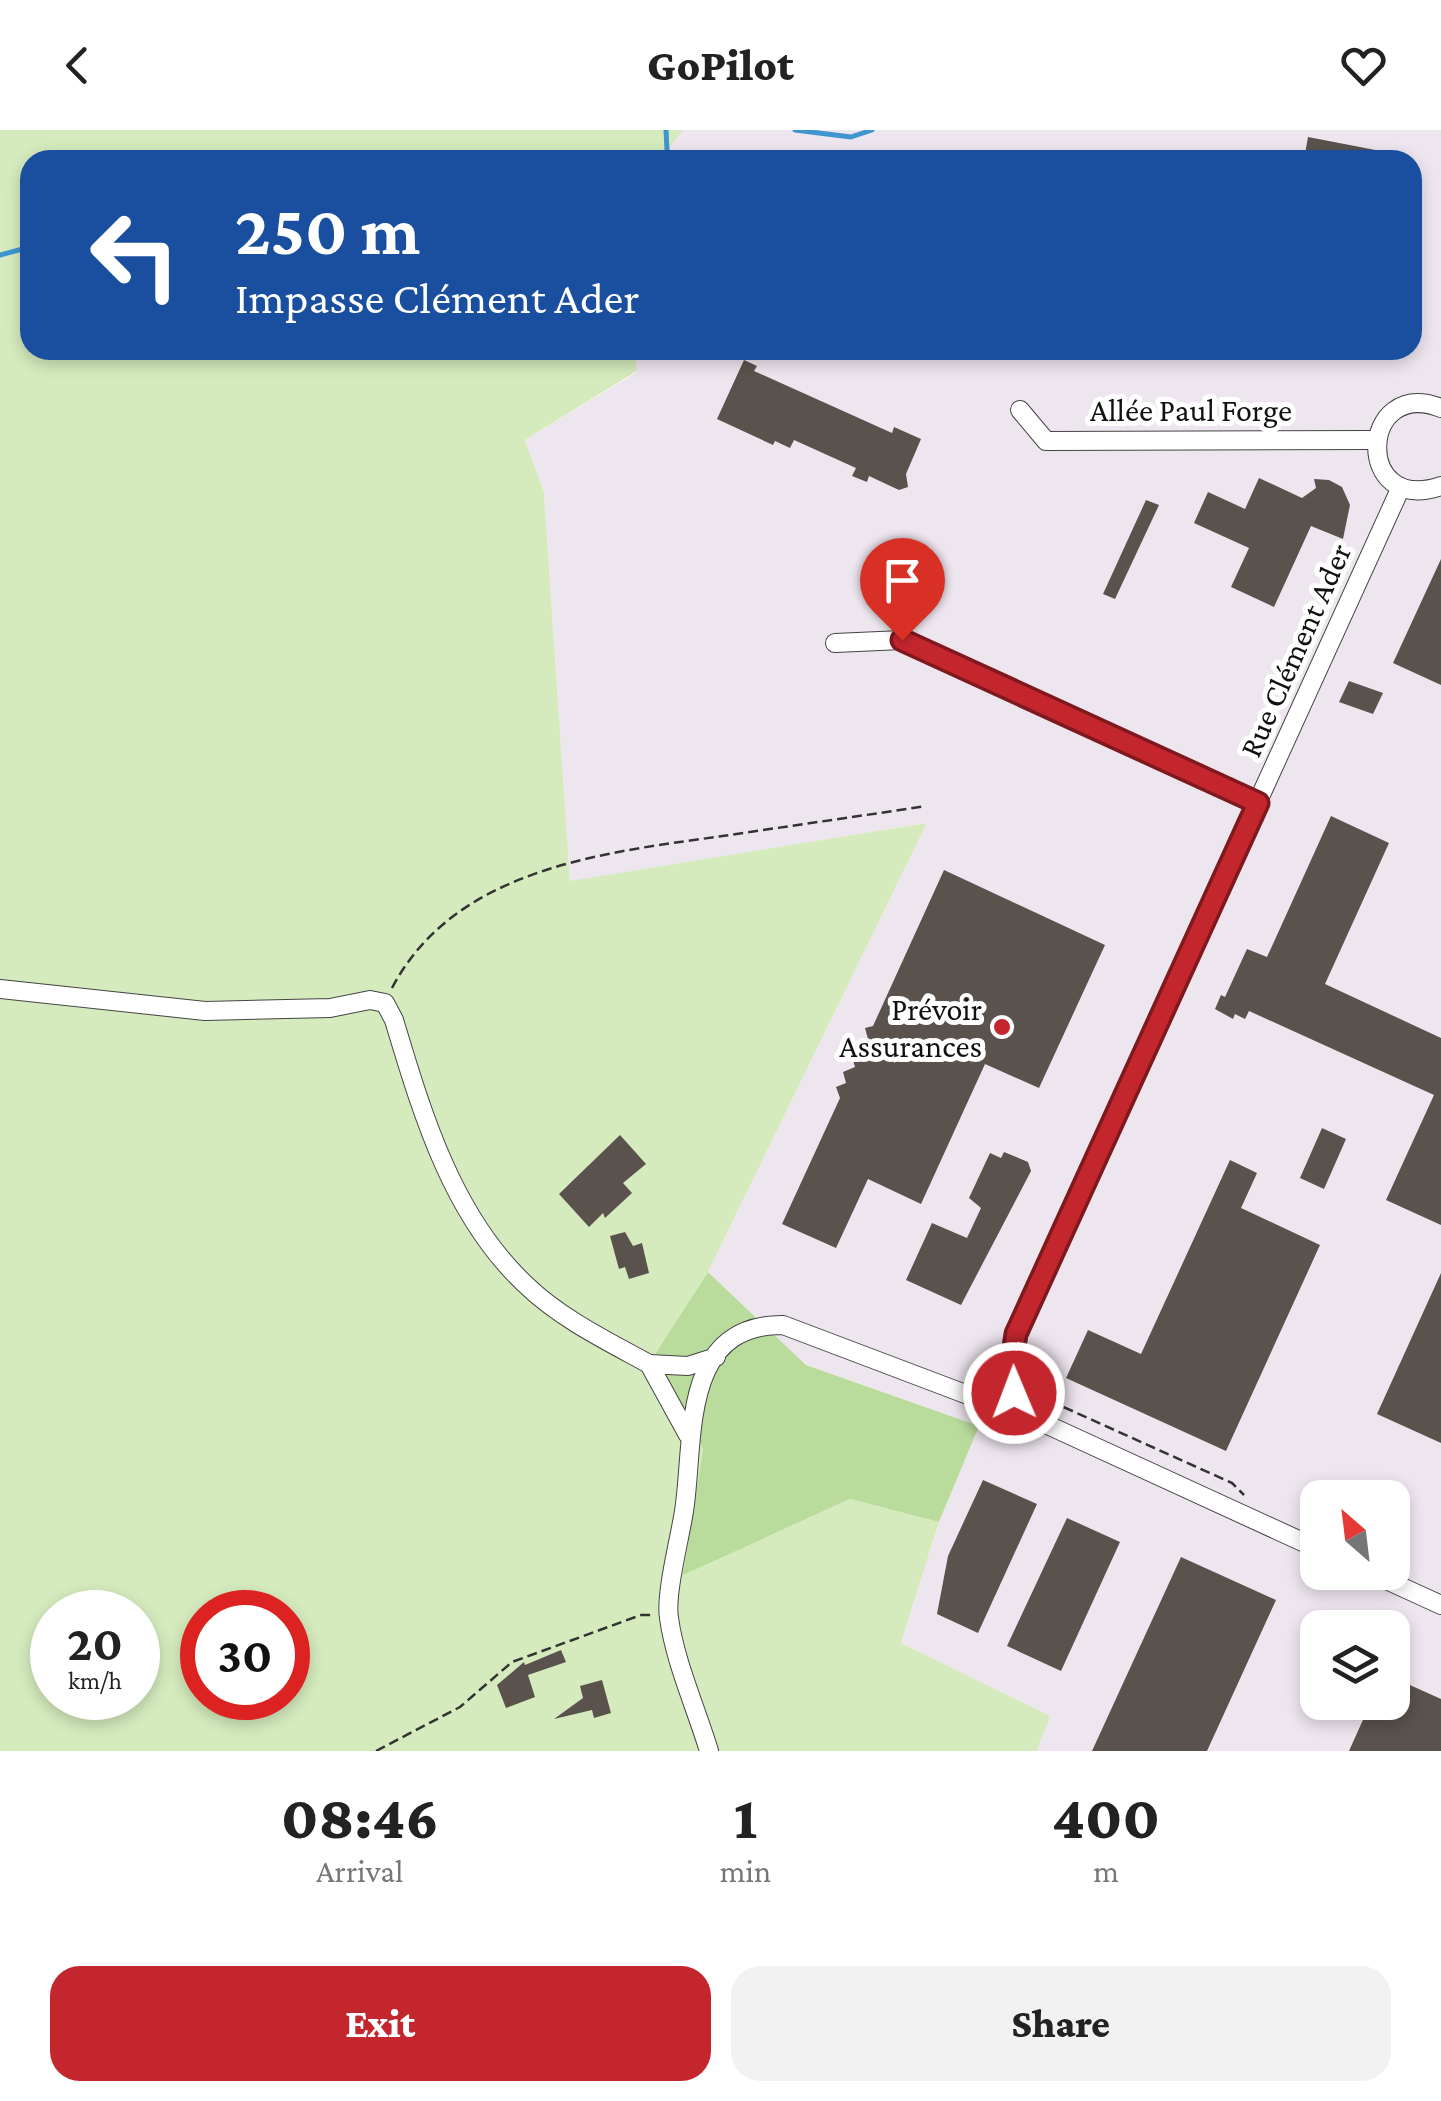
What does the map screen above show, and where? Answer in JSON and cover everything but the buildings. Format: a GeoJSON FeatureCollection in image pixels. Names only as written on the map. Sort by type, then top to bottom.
{"type":"FeatureCollection","features":[{"type":"Feature","properties":{"kind":"street"},"geometry":{"type":"LineString","coordinates":[[1440,406],[1426,403],[1402,407],[1389,415],[1376,440],[1383,472],[1401,487],[1426,491],[1441,486]]}},
{"type":"Feature","properties":{"kind":"street","name":"Allée Paul Forge"},"geometry":{"type":"LineString","coordinates":[[1020,410],[1046,441],[1376,440]]}},
{"type":"Feature","properties":{"kind":"street","name":"Rue Clément Ader"},"geometry":{"type":"LineString","coordinates":[[1013,1390],[1010,1374],[1016,1334],[1401,487]]}},
{"type":"Feature","properties":{"kind":"street"},"geometry":{"type":"LineString","coordinates":[[835,644],[902,640],[1258,803]]}},
{"type":"Feature","properties":{"kind":"street"},"geometry":{"type":"LineString","coordinates":[[0,989],[205,1011],[330,1008],[370,1000],[385,1002],[434,1144],[476,1223],[528,1288],[591,1332],[648,1364],[688,1366],[716,1357]]}},
{"type":"Feature","properties":{"kind":"street"},"geometry":{"type":"LineString","coordinates":[[709,1751],[668,1616],[690,1472],[689,1435],[702,1378],[716,1357],[741,1333],[758,1325],[783,1325],[968,1395],[1013,1390],[1040,1421],[1300,1541]]}},
{"type":"Feature","properties":{"kind":"street"},"geometry":{"type":"LineString","coordinates":[[648,1364],[689,1435]]}},
{"type":"Feature","properties":{"kind":"street"},"geometry":{"type":"LineString","coordinates":[[1409,1590],[1441,1605]]}},
{"type":"Feature","properties":{"kind":"path"},"geometry":{"type":"LineString","coordinates":[[385,1002],[404,966],[430,934],[471,904],[536,873],[616,851],[926,806]]}},
{"type":"Feature","properties":{"kind":"path"},"geometry":{"type":"LineString","coordinates":[[1030,1360],[1043,1392],[1059,1405],[1232,1482],[1244,1494],[1248,1518]]}},
{"type":"Feature","properties":{"kind":"path"},"geometry":{"type":"LineString","coordinates":[[1013,1390],[994,1414],[1000,1422],[1028,1435]]}},
{"type":"Feature","properties":{"kind":"path"},"geometry":{"type":"LineString","coordinates":[[376,1751],[460,1707],[512,1662],[641,1616],[668,1616]]}},
{"type":"Feature","properties":{"kind":"shaded area"},"geometry":{"type":"Polygon","coordinates":[[[683,130],[1441,130],[1441,1751],[1037,1751],[1049,1716],[901,1643],[939,1522],[979,1426],[806,1365],[708,1272],[927,823],[570,882],[544,492],[525,440],[637,372],[635,360],[1422,360],[1422,150],[668,150],[683,130]]]}},
{"type":"Feature","properties":{"kind":"green space"},"geometry":{"type":"Polygon","coordinates":[[[0,130],[683,130],[668,150],[20,150],[20,360],[635,360],[637,371],[525,440],[544,492],[570,881],[927,823],[708,1272],[655,1354],[703,1449],[684,1574],[850,1499],[939,1522],[901,1643],[1050,1716],[1037,1751],[0,1751],[0,130]]]}},
{"type":"Feature","properties":{"kind":"green space"},"geometry":{"type":"Polygon","coordinates":[[[708,1272],[806,1365],[979,1426],[939,1522],[850,1499],[683,1575],[703,1449],[655,1354],[708,1272]]]}},
{"type":"Feature","properties":{"kind":"waterway"},"geometry":{"type":"LineString","coordinates":[[666,130],[667,150]]}},
{"type":"Feature","properties":{"kind":"waterway"},"geometry":{"type":"LineString","coordinates":[[795,130],[851,137],[872,130]]}},
{"type":"Feature","properties":{"kind":"waterway"},"geometry":{"type":"LineString","coordinates":[[0,255],[20,250]]}},
{"type":"Feature","properties":{"kind":"place","name":"Prévoir Assurances"},"geometry":{"type":"Point","coordinates":[1002,1027]}},
{"type":"Feature","properties":{"kind":"route"},"geometry":{"type":"LineString","coordinates":[[902,640],[1258,803],[1016,1334],[1010,1374],[1014,1393]]}}]}
